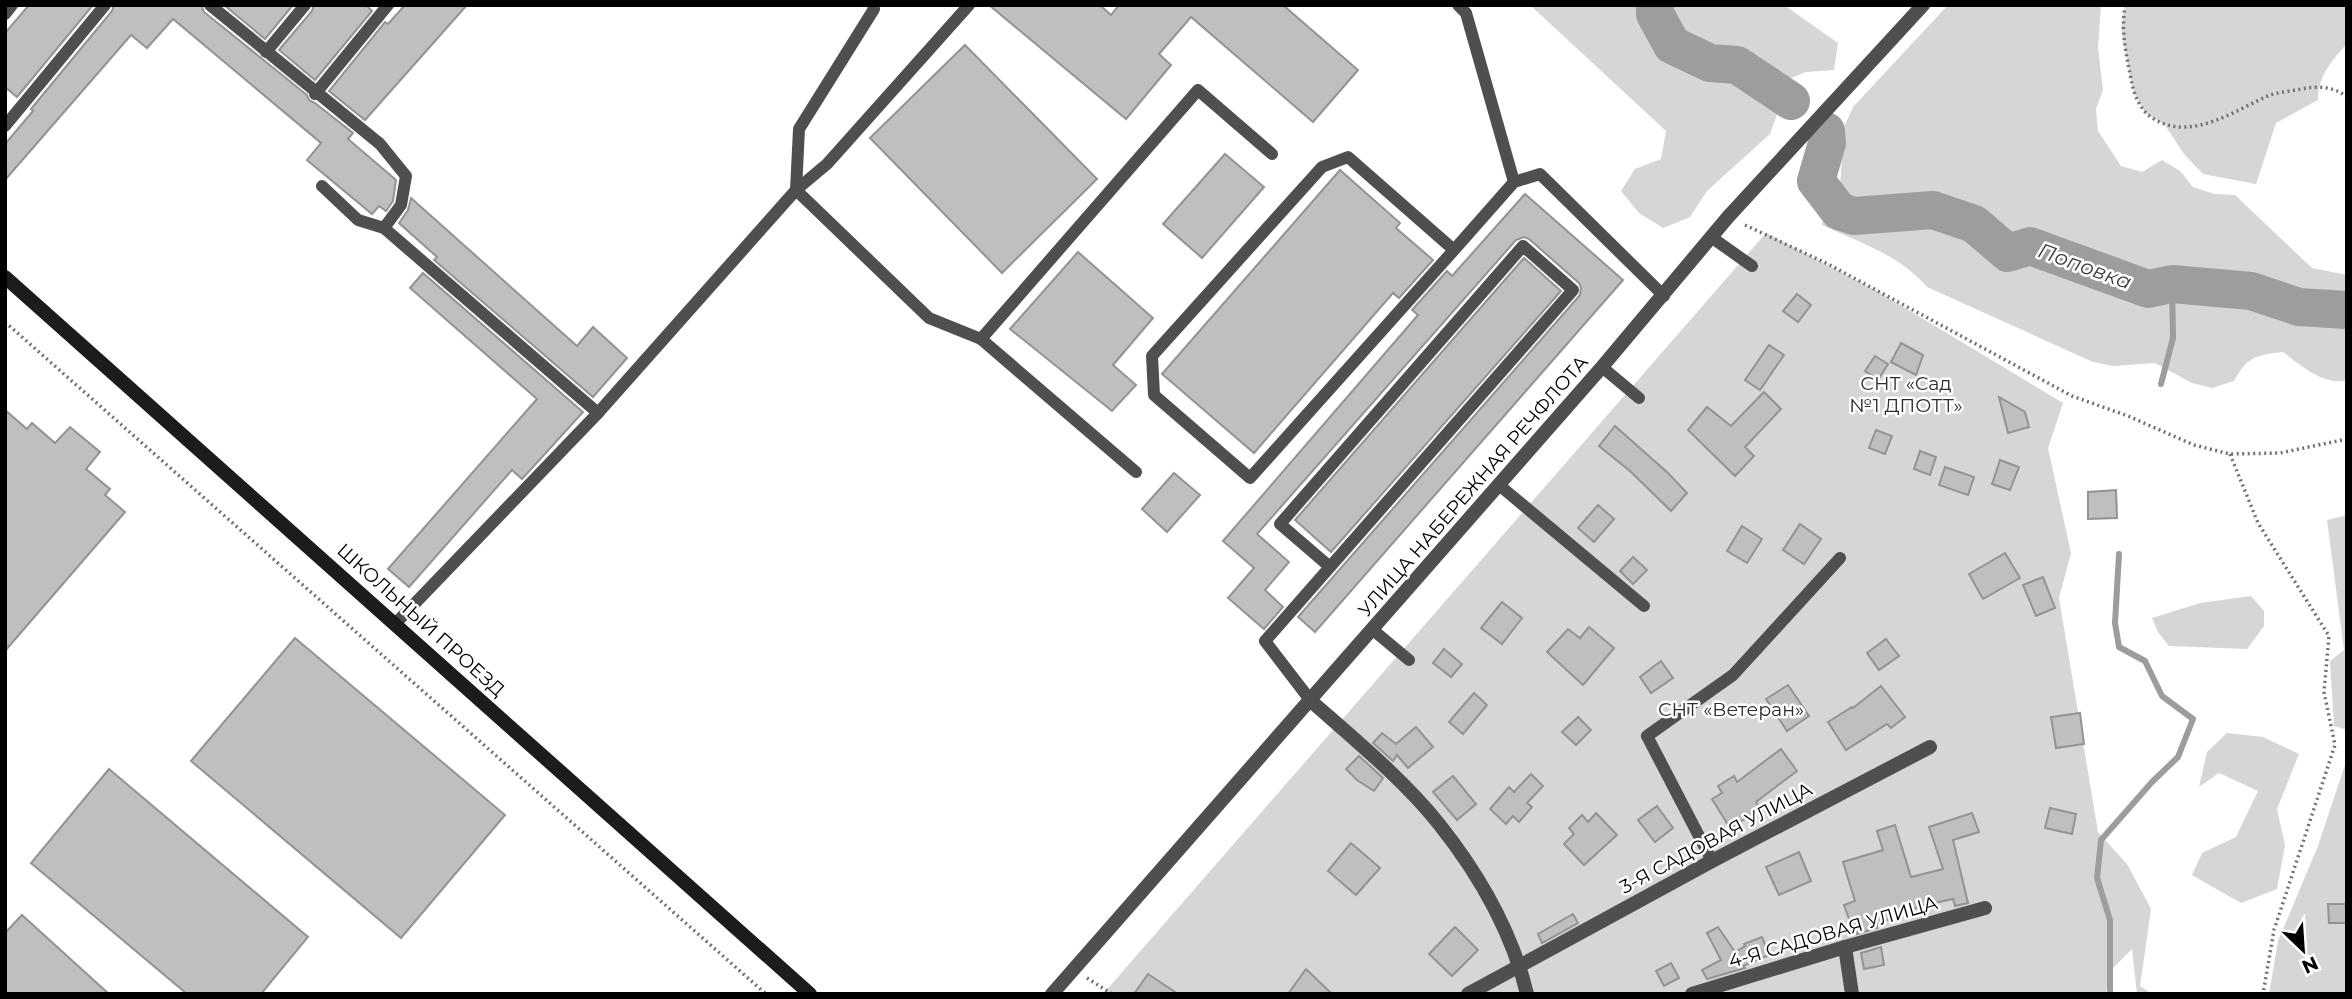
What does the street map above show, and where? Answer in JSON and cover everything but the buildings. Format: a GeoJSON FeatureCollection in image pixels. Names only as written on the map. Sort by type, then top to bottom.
{"type":"FeatureCollection","features":[{"type":"Feature","properties":{"kind":"street","name":"УЛИЦА НАБЕРЕЖНАЯ РЕЧФЛОТА"},"geometry":{"type":"LineString","coordinates":[[1052,994],[1664,296],[1728,217],[1923,5]]}},
{"type":"Feature","properties":{"kind":"street","name":"ШКОЛЬНЫЙ ПРОЕЗД"},"geometry":{"type":"LineString","coordinates":[[5,276],[810,994]]}},
{"type":"Feature","properties":{"kind":"street"},"geometry":{"type":"LineString","coordinates":[[1311,701],[1437,822],[1466,861],[1496,913],[1520,965],[1527,994]]}},
{"type":"Feature","properties":{"kind":"street","name":"3-Я САДОВАЯ УЛИЦА"},"geometry":{"type":"LineString","coordinates":[[1468,994],[1712,861],[1930,747]]}},
{"type":"Feature","properties":{"kind":"street","name":"4-Я САДОВАЯ УЛИЦА"},"geometry":{"type":"LineString","coordinates":[[1692,994],[1985,908]]}},
{"type":"Feature","properties":{"kind":"street"},"geometry":{"type":"LineString","coordinates":[[1845,947],[1852,994]]}},
{"type":"Feature","properties":{"kind":"lane"},"geometry":{"type":"LineString","coordinates":[[5,14],[12,5]]}},
{"type":"Feature","properties":{"kind":"lane"},"geometry":{"type":"LineString","coordinates":[[5,126],[105,5]]}},
{"type":"Feature","properties":{"kind":"lane"},"geometry":{"type":"LineString","coordinates":[[210,5],[315,94],[380,144],[406,176],[401,205],[384,228]]}},
{"type":"Feature","properties":{"kind":"lane"},"geometry":{"type":"LineString","coordinates":[[266,52],[305,5]]}},
{"type":"Feature","properties":{"kind":"lane"},"geometry":{"type":"LineString","coordinates":[[315,94],[388,5]]}},
{"type":"Feature","properties":{"kind":"lane"},"geometry":{"type":"LineString","coordinates":[[873,5],[874,9],[799,129],[796,190],[929,318],[981,339],[1136,472]]}},
{"type":"Feature","properties":{"kind":"lane"},"geometry":{"type":"LineString","coordinates":[[396,623],[598,413],[796,190],[827,164],[969,5]]}},
{"type":"Feature","properties":{"kind":"lane"},"geometry":{"type":"LineString","coordinates":[[1458,5],[1466,13],[1514,182]]}},
{"type":"Feature","properties":{"kind":"lane"},"geometry":{"type":"LineString","coordinates":[[981,339],[1198,90],[1272,154]]}},
{"type":"Feature","properties":{"kind":"lane"},"geometry":{"type":"LineString","coordinates":[[1454,250],[1348,157],[1322,167],[1152,356],[1154,395],[1250,478],[1454,250],[1514,182],[1540,174],[1664,296]]}},
{"type":"Feature","properties":{"kind":"lane"},"geometry":{"type":"LineString","coordinates":[[322,186],[358,220],[384,228],[598,413]]}},
{"type":"Feature","properties":{"kind":"lane"},"geometry":{"type":"LineString","coordinates":[[1711,237],[1752,266]]}},
{"type":"Feature","properties":{"kind":"lane"},"geometry":{"type":"LineString","coordinates":[[1311,701],[1265,641],[1330,567],[1573,290],[1523,246],[1280,524],[1330,567]]}},
{"type":"Feature","properties":{"kind":"lane"},"geometry":{"type":"LineString","coordinates":[[1602,367],[1639,398]]}},
{"type":"Feature","properties":{"kind":"lane"},"geometry":{"type":"LineString","coordinates":[[1499,485],[1644,606]]}},
{"type":"Feature","properties":{"kind":"lane"},"geometry":{"type":"LineString","coordinates":[[1712,861],[1647,736],[1733,675],[1840,558]]}},
{"type":"Feature","properties":{"kind":"lane"},"geometry":{"type":"LineString","coordinates":[[1373,630],[1409,660]]}},
{"type":"Feature","properties":{"kind":"path"},"geometry":{"type":"LineString","coordinates":[[2125,5],[2121,29],[2133,91],[2145,113],[2165,125],[2190,128],[2214,121],[2273,94],[2318,86],[2339,91],[2347,97]]}},
{"type":"Feature","properties":{"kind":"path"},"geometry":{"type":"LineString","coordinates":[[1728,217],[1828,264],[2072,396],[2128,416],[2194,445],[2230,454],[2280,453],[2347,439]]}},
{"type":"Feature","properties":{"kind":"path"},"geometry":{"type":"LineString","coordinates":[[5,322],[766,994]]}},
{"type":"Feature","properties":{"kind":"path"},"geometry":{"type":"LineString","coordinates":[[2230,454],[2258,523],[2329,636],[2324,692],[2335,745],[2274,930],[2263,994]]}},
{"type":"Feature","properties":{"kind":"path"},"geometry":{"type":"LineString","coordinates":[[1073,970],[1112,994]]}},
{"type":"Feature","properties":{"kind":"green space"},"geometry":{"type":"Polygon","coordinates":[[[1530,5],[1784,5],[1838,43],[1834,70],[1806,72],[1779,83],[1779,109],[1770,134],[1707,191],[1690,217],[1663,228],[1639,213],[1621,191],[1635,169],[1661,159],[1666,131],[1530,5]]]}},
{"type":"Feature","properties":{"kind":"green space"},"geometry":{"type":"Polygon","coordinates":[[[1948,5],[2101,5],[2098,48],[2103,90],[2096,109],[2098,131],[2121,166],[2142,172],[2162,160],[2180,171],[2193,187],[2214,194],[2235,195],[2312,268],[2347,275],[2347,380],[2321,377],[2283,352],[2265,354],[2253,359],[2243,367],[2234,381],[2212,388],[2192,383],[2155,363],[2113,366],[2093,362],[1927,287],[1891,258],[1822,225],[1827,204],[1840,187],[1844,127],[1853,107],[1948,5]]]}},
{"type":"Feature","properties":{"kind":"green space"},"geometry":{"type":"Polygon","coordinates":[[[2125,5],[2347,5],[2347,44],[2326,70],[2318,100],[2276,123],[2256,184],[2203,174],[2184,154],[2165,125],[2145,113],[2133,91],[2121,29],[2125,5]]]}},
{"type":"Feature","properties":{"kind":"green space","name":"СНТ «Ветеран»"},"geometry":{"type":"Polygon","coordinates":[[[1766,233],[1877,291],[2063,403],[2048,448],[2071,553],[2059,598],[2098,832],[2127,864],[2151,909],[2140,986],[2152,994],[2137,994],[2132,949],[2109,972],[2106,994],[1103,994],[1766,233]]]}},
{"type":"Feature","properties":{"kind":"green space"},"geometry":{"type":"Polygon","coordinates":[[[2347,515],[2347,730],[2334,726],[2330,661],[2344,650],[2327,520],[2347,515]]]}},
{"type":"Feature","properties":{"kind":"green space"},"geometry":{"type":"Polygon","coordinates":[[[2251,596],[2264,611],[2264,626],[2247,649],[2169,646],[2158,632],[2152,618],[2200,603],[2251,596]]]}},
{"type":"Feature","properties":{"kind":"green space"},"geometry":{"type":"Polygon","coordinates":[[[2227,733],[2263,737],[2299,754],[2277,809],[2285,845],[2277,889],[2241,903],[2192,875],[2202,853],[2236,837],[2258,791],[2219,773],[2199,787],[2207,752],[2227,733]]]}},
{"type":"Feature","properties":{"kind":"green space"},"geometry":{"type":"Polygon","coordinates":[[[2347,759],[2347,994],[2269,994],[2278,941],[2318,846],[2347,759]]]}},
{"type":"Feature","properties":{"kind":"waterway","name":"Поповка"},"geometry":{"type":"LineString","coordinates":[[1655,5],[1655,14],[1672,45],[1710,63],[1737,65],[1791,101]]}},
{"type":"Feature","properties":{"kind":"waterway","name":"Поповка"},"geometry":{"type":"LineString","coordinates":[[1826,131],[1827,143],[1816,181],[1839,211],[1854,216],[1933,210],[1974,224],[2008,253],[2030,246],[2148,289],[2172,284],[2251,291],[2299,307],[2347,310]]}},
{"type":"Feature","properties":{"kind":"waterway"},"geometry":{"type":"LineString","coordinates":[[2161,384],[2173,338],[2172,284]]}},
{"type":"Feature","properties":{"kind":"waterway"},"geometry":{"type":"LineString","coordinates":[[2110,994],[2110,920],[2097,878],[2101,840],[2178,757],[2193,719],[2162,696],[2145,661],[2119,647],[2115,623],[2119,554]]}},
{"type":"Feature","properties":{"kind":"park label","name":"СНТ «Сад №1 ДПОТТ»"},"geometry":{"type":"Point","coordinates":[1906,394]}}]}
